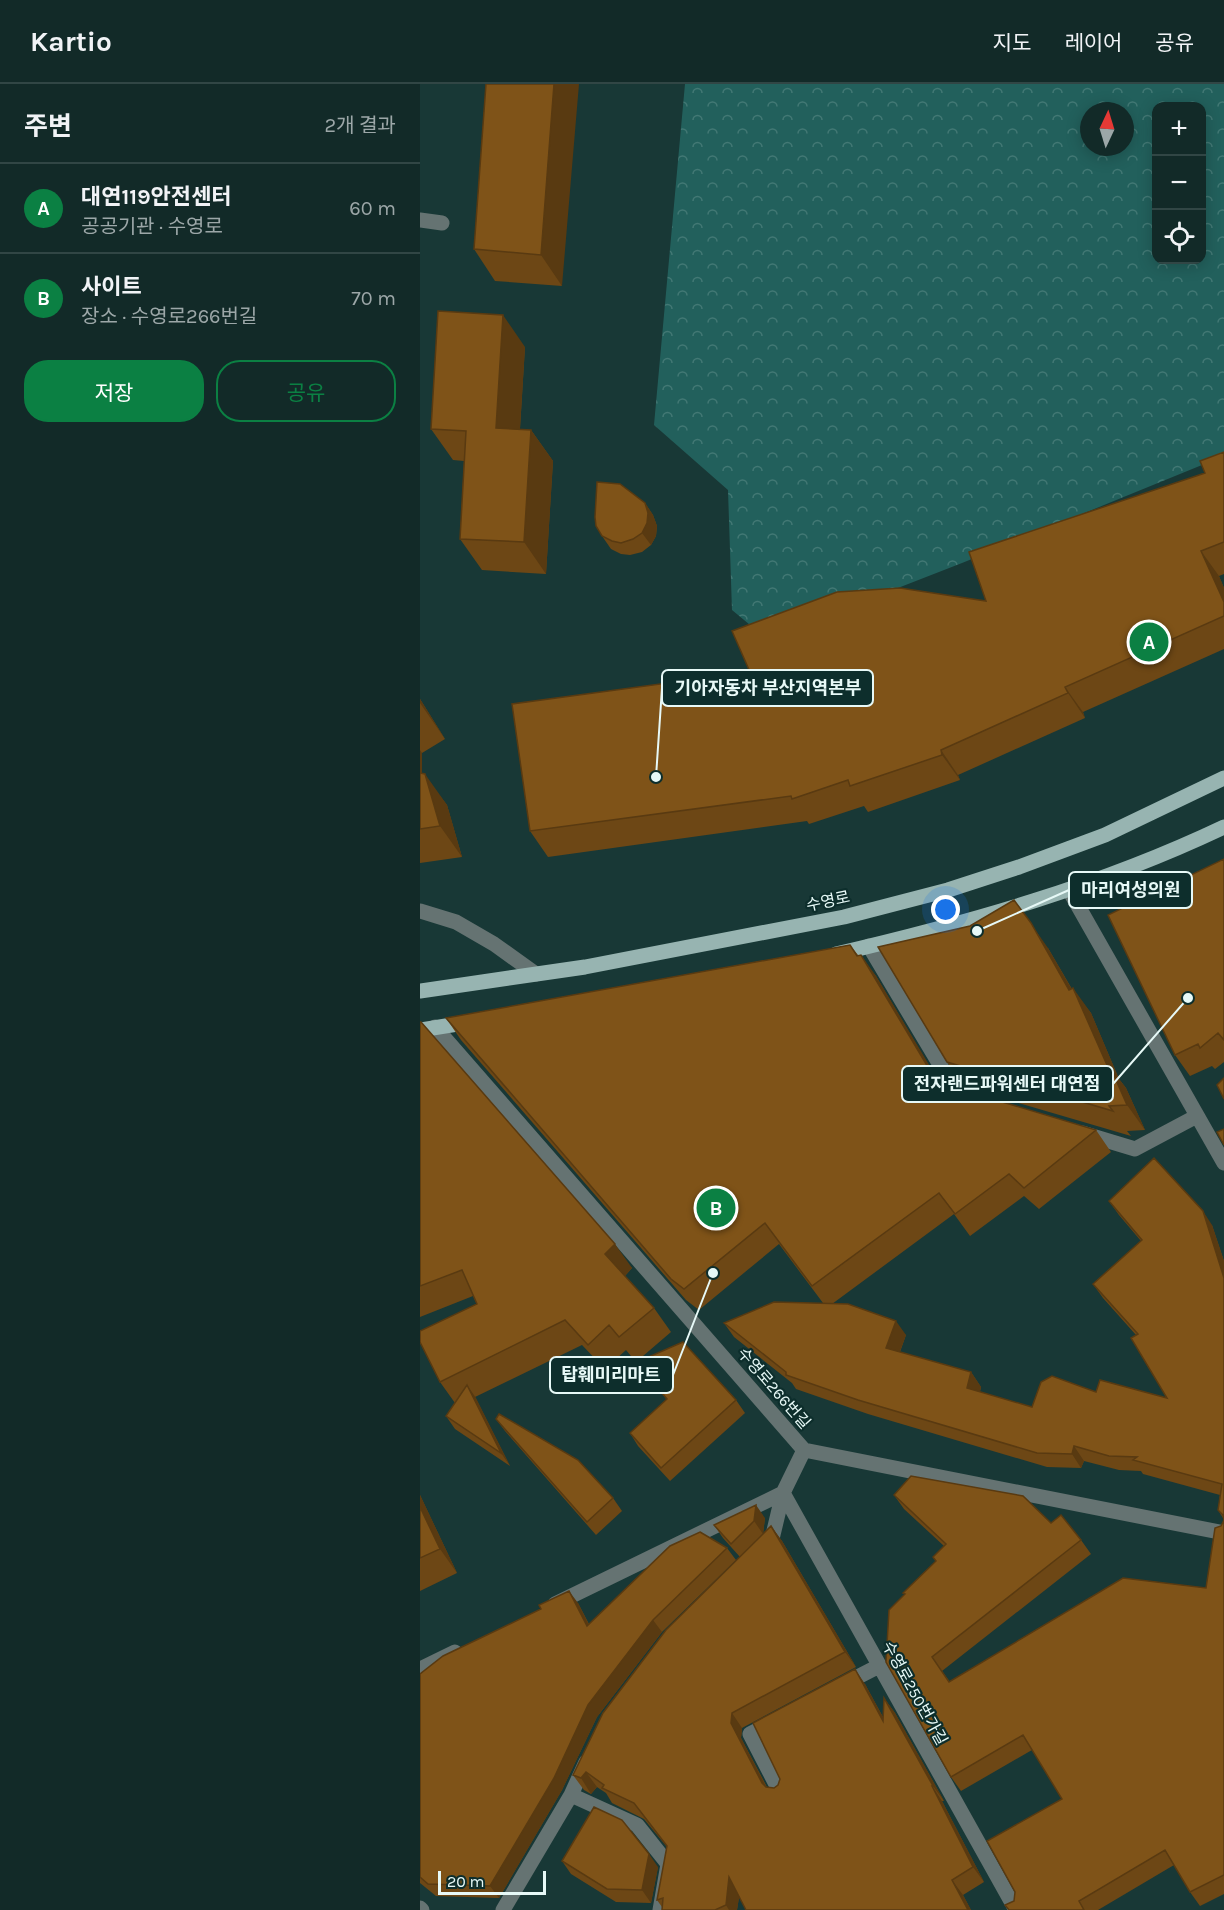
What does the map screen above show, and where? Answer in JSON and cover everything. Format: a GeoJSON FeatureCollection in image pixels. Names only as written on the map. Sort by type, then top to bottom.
{"type":"FeatureCollection","features":[{"type":"Feature","properties":{"kind":"main road","name":"수영로"},"geometry":{"type":"LineString","coordinates":[[420,991],[596,965],[844,917],[948,890],[1105,835],[1224,778]]}},
{"type":"Feature","properties":{"kind":"main road"},"geometry":{"type":"LineString","coordinates":[[826,956],[957,925],[1069,890],[1121,872],[1224,828]]}},
{"type":"Feature","properties":{"kind":"main road"},"geometry":{"type":"LineString","coordinates":[[427,1028],[482,1020]]}},
{"type":"Feature","properties":{"kind":"street"},"geometry":{"type":"LineString","coordinates":[[420,220],[442,222]]}},
{"type":"Feature","properties":{"kind":"street"},"geometry":{"type":"LineString","coordinates":[[1069,890],[1224,1163]]}},
{"type":"Feature","properties":{"kind":"street"},"geometry":{"type":"LineString","coordinates":[[420,911],[456,922],[494,944],[536,974]]}},
{"type":"Feature","properties":{"kind":"street"},"geometry":{"type":"LineString","coordinates":[[869,946],[958,1095],[980,1102]]}},
{"type":"Feature","properties":{"kind":"street","name":"수영로266번길"},"geometry":{"type":"LineString","coordinates":[[427,1028],[804,1450],[1224,1533]]}},
{"type":"Feature","properties":{"kind":"street"},"geometry":{"type":"LineString","coordinates":[[1069,1129],[1135,1149],[1197,1116]]}},
{"type":"Feature","properties":{"kind":"street"},"geometry":{"type":"LineString","coordinates":[[755,1555],[772,1539],[783,1493],[804,1450]]}},
{"type":"Feature","properties":{"kind":"street"},"geometry":{"type":"LineString","coordinates":[[537,1612],[783,1493]]}},
{"type":"Feature","properties":{"kind":"street","name":"수영로250번가길"},"geometry":{"type":"LineString","coordinates":[[783,1493],[1013,1909]]}},
{"type":"Feature","properties":{"kind":"street"},"geometry":{"type":"LineString","coordinates":[[420,1669],[473,1643]]}},
{"type":"Feature","properties":{"kind":"street"},"geometry":{"type":"LineString","coordinates":[[830,1692],[879,1666]]}},
{"type":"Feature","properties":{"kind":"street"},"geometry":{"type":"LineString","coordinates":[[781,1794],[750,1734],[790,1713]]}},
{"type":"Feature","properties":{"kind":"street"},"geometry":{"type":"LineString","coordinates":[[503,1910],[571,1795],[590,1754]]}},
{"type":"Feature","properties":{"kind":"street"},"geometry":{"type":"LineString","coordinates":[[571,1795],[637,1825],[668,1864],[660,1910]]}},
{"type":"Feature","properties":{"kind":"green space"},"geometry":{"type":"Polygon","coordinates":[[[685,84],[1224,84],[1224,456],[962,563],[767,639],[732,610],[728,490],[654,425],[685,84]]]}},
{"type":"Feature","properties":{"kind":"building"},"geometry":{"type":"Polygon","coordinates":[[[486,84],[554,84],[541,255],[474,249],[486,84]]]}},
{"type":"Feature","properties":{"kind":"building"},"geometry":{"type":"Polygon","coordinates":[[[438,311],[503,315],[496,428],[531,430],[524,542],[460,539],[466,431],[431,429],[438,311]]]}},
{"type":"Feature","properties":{"kind":"building"},"geometry":{"type":"Polygon","coordinates":[[[1224,452],[1224,542],[1201,551],[1224,602],[1224,616],[1065,687],[1068,693],[941,750],[942,755],[850,786],[848,780],[792,799],[791,796],[530,831],[512,704],[750,672],[732,631],[837,592],[900,588],[986,601],[969,552],[1205,473],[1200,461],[1224,452]]]}},
{"type":"Feature","properties":{"kind":"building"},"geometry":{"type":"Polygon","coordinates":[[[597,482],[620,484],[645,503],[648,513],[647,523],[642,533],[621,543],[602,536],[596,526],[595,517],[597,482]]]}},
{"type":"Feature","properties":{"kind":"building"},"geometry":{"type":"Polygon","coordinates":[[[420,773],[425,774],[440,826],[420,829],[420,773]]]}},
{"type":"Feature","properties":{"kind":"building"},"geometry":{"type":"Polygon","coordinates":[[[1224,859],[1224,1040],[1218,1033],[1200,1048],[1198,1044],[1175,1055],[1108,915],[1224,859]]]}},
{"type":"Feature","properties":{"kind":"building"},"geometry":{"type":"Polygon","coordinates":[[[1014,900],[1031,923],[1069,990],[1073,988],[1127,1105],[1109,1106],[1113,1111],[947,1062],[878,947],[970,926],[1014,900]]]}},
{"type":"Feature","properties":{"kind":"building"},"geometry":{"type":"Polygon","coordinates":[[[850,945],[857,956],[861,955],[939,1083],[1096,1130],[1024,1188],[1009,1174],[955,1214],[939,1193],[812,1286],[765,1223],[684,1289],[671,1279],[446,1018],[850,945]]]}},
{"type":"Feature","properties":{"kind":"building"},"geometry":{"type":"Polygon","coordinates":[[[420,1022],[615,1244],[605,1254],[654,1308],[619,1337],[609,1325],[588,1345],[565,1320],[440,1382],[420,1342],[420,1331],[477,1304],[462,1270],[420,1286],[420,1022]]]}},
{"type":"Feature","properties":{"kind":"building"},"geometry":{"type":"Polygon","coordinates":[[[1224,1078],[1224,1099],[1217,1085],[1224,1078]]]}},
{"type":"Feature","properties":{"kind":"building"},"geometry":{"type":"Polygon","coordinates":[[[1224,1129],[1224,1145],[1217,1132],[1224,1129]]]}},
{"type":"Feature","properties":{"kind":"building"},"geometry":{"type":"Polygon","coordinates":[[[1154,1158],[1203,1211],[1224,1278],[1224,1520],[1218,1510],[1222,1484],[1133,1460],[1137,1457],[1109,1456],[1074,1446],[1072,1454],[1037,1453],[858,1400],[786,1375],[786,1372],[724,1323],[774,1302],[848,1304],[896,1321],[886,1348],[971,1372],[967,1388],[1032,1407],[1041,1382],[1052,1376],[1096,1392],[1100,1380],[1167,1398],[1131,1338],[1138,1334],[1093,1284],[1142,1240],[1109,1201],[1154,1158]]]}},
{"type":"Feature","properties":{"kind":"building"},"geometry":{"type":"Polygon","coordinates":[[[683,1342],[736,1400],[661,1468],[630,1433],[667,1399],[637,1362],[683,1342]]]}},
{"type":"Feature","properties":{"kind":"building"},"geometry":{"type":"Polygon","coordinates":[[[467,1385],[501,1453],[446,1416],[467,1385]]]}},
{"type":"Feature","properties":{"kind":"building"},"geometry":{"type":"Polygon","coordinates":[[[499,1414],[578,1460],[613,1498],[587,1522],[496,1419],[499,1414]]]}},
{"type":"Feature","properties":{"kind":"building"},"geometry":{"type":"Polygon","coordinates":[[[911,1476],[1023,1496],[1051,1523],[1061,1515],[1081,1540],[932,1657],[949,1682],[1123,1578],[1206,1588],[1215,1528],[1221,1526],[1224,1520],[1224,1875],[1190,1892],[1165,1850],[1079,1901],[1084,1910],[1009,1910],[1005,1905],[1014,1901],[1015,1892],[987,1841],[1062,1799],[1023,1735],[951,1777],[886,1662],[889,1610],[936,1561],[933,1557],[946,1544],[894,1495],[911,1476]]]}},
{"type":"Feature","properties":{"kind":"building"},"geometry":{"type":"Polygon","coordinates":[[[756,1505],[754,1521],[731,1544],[714,1525],[756,1505]]]}},
{"type":"Feature","properties":{"kind":"building"},"geometry":{"type":"Polygon","coordinates":[[[420,1507],[440,1549],[420,1558],[420,1507]]]}},
{"type":"Feature","properties":{"kind":"building"},"geometry":{"type":"Polygon","coordinates":[[[771,1526],[845,1652],[732,1713],[731,1723],[762,1783],[766,1787],[774,1788],[780,1779],[753,1723],[855,1669],[883,1721],[884,1698],[933,1786],[973,1867],[952,1880],[968,1910],[746,1910],[729,1877],[726,1905],[715,1910],[662,1910],[663,1898],[657,1900],[667,1846],[634,1803],[602,1788],[604,1785],[586,1772],[581,1778],[573,1775],[603,1713],[666,1630],[771,1526]]]}},
{"type":"Feature","properties":{"kind":"building"},"geometry":{"type":"Polygon","coordinates":[[[700,1532],[727,1548],[653,1620],[588,1705],[554,1778],[490,1886],[428,1884],[420,1877],[420,1674],[443,1656],[541,1609],[539,1605],[569,1591],[587,1626],[670,1546],[700,1532]]]}},
{"type":"Feature","properties":{"kind":"building"},"geometry":{"type":"Polygon","coordinates":[[[594,1807],[622,1820],[649,1854],[642,1890],[607,1889],[562,1861],[594,1807]]]}},
{"type":"Feature","properties":{"kind":"place","name":"대연119안전센터"},"geometry":{"type":"Point","coordinates":[1149,642]}},
{"type":"Feature","properties":{"kind":"place","name":"기아자동차 부산지역본부"},"geometry":{"type":"Point","coordinates":[656,777]}},
{"type":"Feature","properties":{"kind":"place","name":"마리여성의원"},"geometry":{"type":"Point","coordinates":[977,931]}},
{"type":"Feature","properties":{"kind":"place","name":"전자랜드파워센터 대연점"},"geometry":{"type":"Point","coordinates":[1188,998]}},
{"type":"Feature","properties":{"kind":"place","name":"사이트"},"geometry":{"type":"Point","coordinates":[716,1208]}},
{"type":"Feature","properties":{"kind":"place","name":"탑훼미리마트"},"geometry":{"type":"Point","coordinates":[713,1273]}}]}
